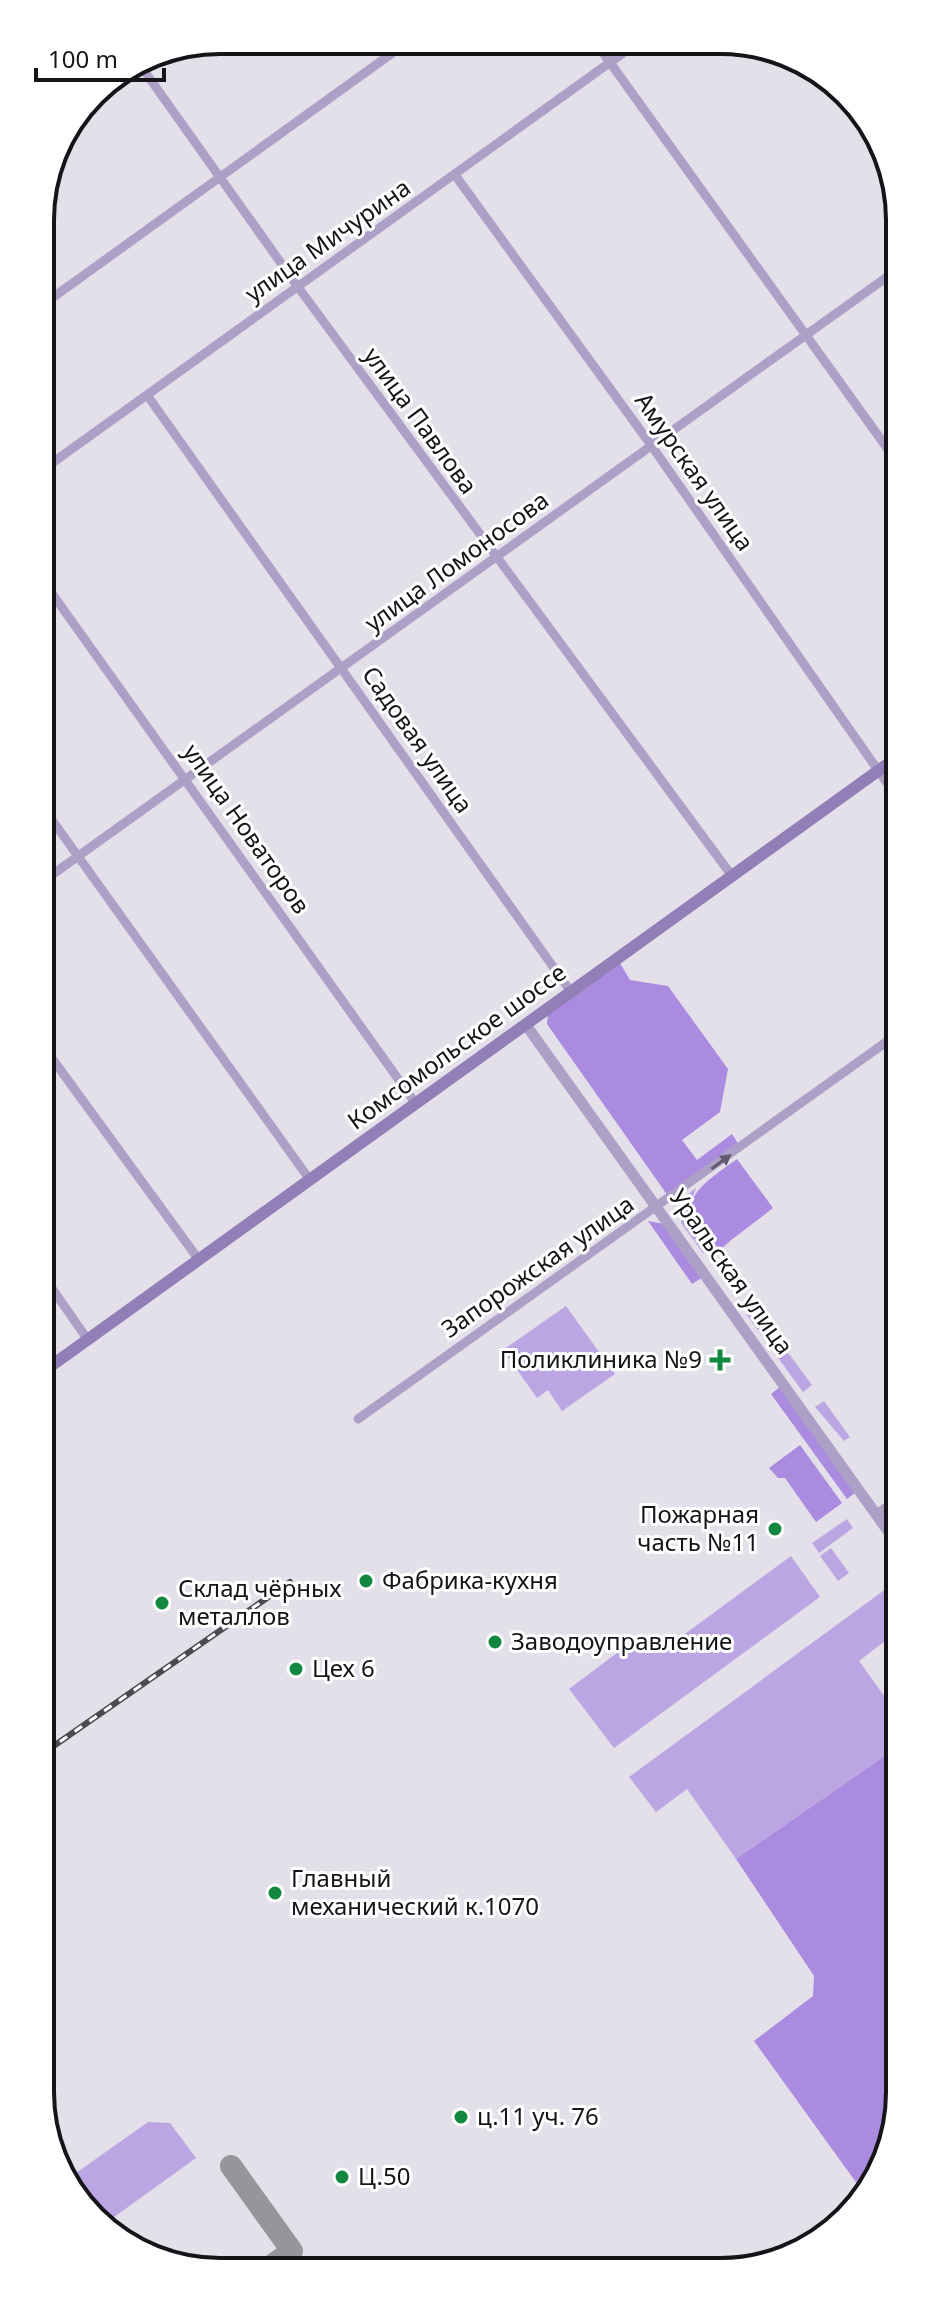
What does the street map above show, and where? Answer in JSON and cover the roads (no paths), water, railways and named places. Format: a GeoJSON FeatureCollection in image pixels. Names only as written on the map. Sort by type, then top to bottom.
{"type":"FeatureCollection","features":[{"type":"Feature","properties":{"kind":"main road","name":"Комсомольское шоссе"},"geometry":{"type":"LineString","coordinates":[[54,1364],[886,765]]}},
{"type":"Feature","properties":{"kind":"street"},"geometry":{"type":"LineString","coordinates":[[54,297],[391,54]]}},
{"type":"Feature","properties":{"kind":"street"},"geometry":{"type":"LineString","coordinates":[[605,54],[886,447]]}},
{"type":"Feature","properties":{"kind":"street","name":"улица Мичурина"},"geometry":{"type":"LineString","coordinates":[[54,462],[621,54]]}},
{"type":"Feature","properties":{"kind":"street","name":"улица Павлова"},"geometry":{"type":"LineString","coordinates":[[145,73],[496,558],[732,876]]}},
{"type":"Feature","properties":{"kind":"street","name":"Амурская улица"},"geometry":{"type":"LineString","coordinates":[[455,175],[651,445],[886,782]]}},
{"type":"Feature","properties":{"kind":"street","name":"улица Ломоносова"},"geometry":{"type":"LineString","coordinates":[[54,874],[343,670],[886,278]]}},
{"type":"Feature","properties":{"kind":"street","name":"Садовая улица"},"geometry":{"type":"LineString","coordinates":[[147,395],[571,992]]}},
{"type":"Feature","properties":{"kind":"street","name":"улица Новаторов"},"geometry":{"type":"LineString","coordinates":[[54,596],[416,1104]]}},
{"type":"Feature","properties":{"kind":"street"},"geometry":{"type":"LineString","coordinates":[[54,822],[310,1180]]}},
{"type":"Feature","properties":{"kind":"street","name":"Уральская улица"},"geometry":{"type":"LineString","coordinates":[[526,1025],[886,1528]]}},
{"type":"Feature","properties":{"kind":"street","name":"Запорожская улица"},"geometry":{"type":"LineString","coordinates":[[358,1419],[886,1042]]}},
{"type":"Feature","properties":{"kind":"street"},"geometry":{"type":"LineString","coordinates":[[54,1061],[199,1260]]}},
{"type":"Feature","properties":{"kind":"street"},"geometry":{"type":"LineString","coordinates":[[54,1291],[88,1340]]}},
{"type":"Feature","properties":{"kind":"street"},"geometry":{"type":"LineString","coordinates":[[877,1515],[886,1509]]}},
{"type":"Feature","properties":{"kind":"railway"},"geometry":{"type":"LineString","coordinates":[[54,1746],[290,1582]]}},
{"type":"Feature","properties":{"kind":"place","name":"Поликлиника №9"},"geometry":{"type":"Point","coordinates":[720,1360]}},
{"type":"Feature","properties":{"kind":"place","name":"Пожарная часть №11"},"geometry":{"type":"Point","coordinates":[775,1529]}},
{"type":"Feature","properties":{"kind":"place","name":"Фабрика-кухня"},"geometry":{"type":"Point","coordinates":[366,1581]}},
{"type":"Feature","properties":{"kind":"place","name":"Склад чёрных металлов"},"geometry":{"type":"Point","coordinates":[162,1603]}},
{"type":"Feature","properties":{"kind":"place","name":"Заводоуправление"},"geometry":{"type":"Point","coordinates":[495,1642]}},
{"type":"Feature","properties":{"kind":"place","name":"Цех 6"},"geometry":{"type":"Point","coordinates":[296,1669]}},
{"type":"Feature","properties":{"kind":"place","name":"Главный механический к.1070"},"geometry":{"type":"Point","coordinates":[275,1893]}},
{"type":"Feature","properties":{"kind":"place","name":"ц.11 уч. 76"},"geometry":{"type":"Point","coordinates":[461,2117]}},
{"type":"Feature","properties":{"kind":"place","name":"Ц.50"},"geometry":{"type":"Point","coordinates":[342,2177]}}]}
